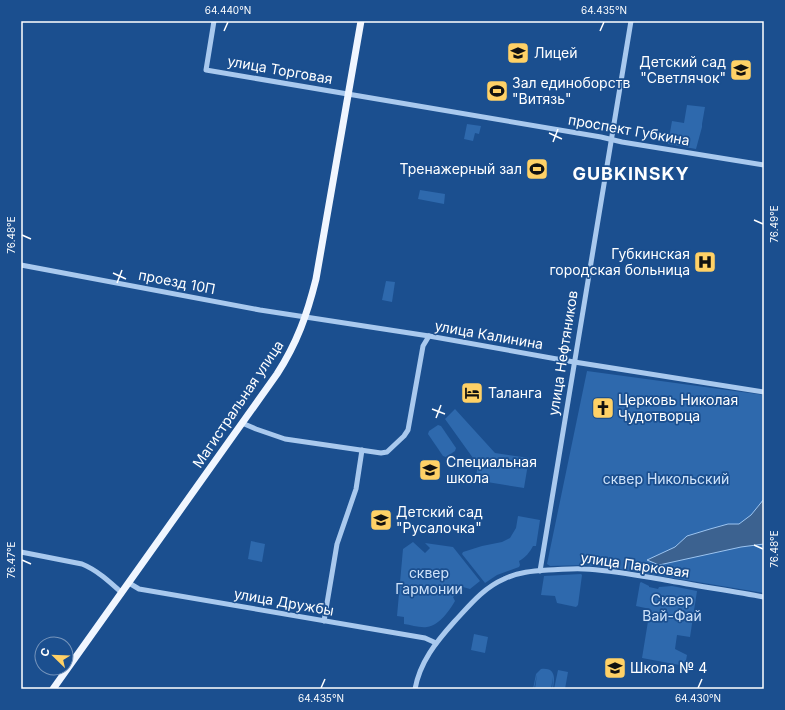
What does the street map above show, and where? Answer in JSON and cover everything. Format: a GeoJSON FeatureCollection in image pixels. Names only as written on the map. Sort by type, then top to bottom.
{"type":"FeatureCollection","features":[{"type":"Feature","properties":{"kind":"main road","name":"Магистральная улица"},"geometry":{"type":"LineString","coordinates":[[53,689],[242,423],[285,361],[292,348],[305,318],[319,265],[361,21]]}},
{"type":"Feature","properties":{"kind":"street","name":"улица Торговая"},"geometry":{"type":"LineString","coordinates":[[214,21],[206,70],[349,94]]}},
{"type":"Feature","properties":{"kind":"street","name":"улица Нефтяников"},"geometry":{"type":"LineString","coordinates":[[540,571],[631,21]]}},
{"type":"Feature","properties":{"kind":"street","name":"проспект Губкина"},"geometry":{"type":"LineString","coordinates":[[349,94],[764,165]]}},
{"type":"Feature","properties":{"kind":"street","name":"проезд 10П"},"geometry":{"type":"LineString","coordinates":[[21,265],[305,318]]}},
{"type":"Feature","properties":{"kind":"street","name":"улица Калинина"},"geometry":{"type":"LineString","coordinates":[[305,318],[429,336],[574,362],[764,392]]}},
{"type":"Feature","properties":{"kind":"street"},"geometry":{"type":"LineString","coordinates":[[242,423],[251,428],[280,438],[381,453],[388,452],[406,433],[409,426],[423,346],[429,336]]}},
{"type":"Feature","properties":{"kind":"street"},"geometry":{"type":"LineString","coordinates":[[324,621],[338,544],[356,489],[362,450]]}},
{"type":"Feature","properties":{"kind":"street"},"geometry":{"type":"LineString","coordinates":[[21,552],[82,564],[111,582],[122,592]]}},
{"type":"Feature","properties":{"kind":"street","name":"улица Парковая"},"geometry":{"type":"LineString","coordinates":[[415,689],[421,668],[436,642],[471,604],[492,585],[514,575],[540,571],[578,569],[596,570],[764,597]]}},
{"type":"Feature","properties":{"kind":"street","name":"улица Дружбы"},"geometry":{"type":"LineString","coordinates":[[129,583],[139,589],[425,638],[436,642]]}},
{"type":"Feature","properties":{"kind":"green space"},"geometry":{"type":"Polygon","coordinates":[[[687,105],[705,107],[702,127],[696,149],[668,144],[672,121],[684,123],[687,105]]]}},
{"type":"Feature","properties":{"kind":"green space"},"geometry":{"type":"Polygon","coordinates":[[[467,124],[481,126],[479,134],[475,133],[473,141],[464,139],[467,124]]]}},
{"type":"Feature","properties":{"kind":"green space"},"geometry":{"type":"Polygon","coordinates":[[[420,190],[445,194],[444,204],[418,199],[420,190]]]}},
{"type":"Feature","properties":{"kind":"green space"},"geometry":{"type":"Polygon","coordinates":[[[386,281],[395,282],[392,302],[382,300],[386,281]]]}},
{"type":"Feature","properties":{"kind":"green space","name":"сквер Никольский"},"geometry":{"type":"Polygon","coordinates":[[[587,371],[764,395],[764,593],[619,569],[585,565],[550,566],[547,564],[587,371]]]}},
{"type":"Feature","properties":{"kind":"green space"},"geometry":{"type":"Polygon","coordinates":[[[455,409],[495,453],[529,458],[524,488],[481,481],[476,476],[478,465],[445,419],[455,409]]]}},
{"type":"Feature","properties":{"kind":"green space"},"geometry":{"type":"Polygon","coordinates":[[[438,425],[441,426],[456,448],[455,451],[446,457],[443,456],[428,434],[429,431],[438,425]]]}},
{"type":"Feature","properties":{"kind":"green space"},"geometry":{"type":"Polygon","coordinates":[[[518,516],[540,520],[536,546],[533,546],[527,555],[519,561],[519,567],[497,575],[485,583],[462,554],[463,552],[502,542],[510,538],[516,528],[518,516]]]}},
{"type":"Feature","properties":{"kind":"green space"},"geometry":{"type":"Polygon","coordinates":[[[251,541],[265,544],[262,562],[248,559],[251,541]]]}},
{"type":"Feature","properties":{"kind":"green space","name":"сквер Гармонии"},"geometry":{"type":"Polygon","coordinates":[[[413,542],[425,553],[430,548],[425,543],[453,547],[480,581],[470,589],[463,587],[453,597],[455,601],[444,617],[436,624],[427,627],[404,624],[404,617],[397,616],[403,549],[413,542]]]}},
{"type":"Feature","properties":{"kind":"green space"},"geometry":{"type":"Polygon","coordinates":[[[581,574],[578,605],[576,607],[557,603],[555,596],[541,595],[544,576],[581,574]]]}},
{"type":"Feature","properties":{"kind":"green space","name":"Сквер Вай-Фай"},"geometry":{"type":"Polygon","coordinates":[[[641,582],[649,587],[658,589],[659,587],[672,586],[697,591],[690,637],[677,635],[675,649],[687,655],[685,666],[642,658],[650,609],[636,606],[641,582]]]}},
{"type":"Feature","properties":{"kind":"green space"},"geometry":{"type":"Polygon","coordinates":[[[474,634],[488,637],[485,653],[471,650],[474,634]]]}},
{"type":"Feature","properties":{"kind":"green space"},"geometry":{"type":"Polygon","coordinates":[[[541,669],[546,669],[552,672],[554,678],[553,689],[553,677],[551,689],[535,689],[537,674],[533,689],[536,674],[541,669]]]}},
{"type":"Feature","properties":{"kind":"green space"},"geometry":{"type":"Polygon","coordinates":[[[558,670],[568,672],[565,689],[554,689],[558,670]]]}},
{"type":"Feature","properties":{"kind":"shaded area"},"geometry":{"type":"Polygon","coordinates":[[[764,499],[764,544],[741,547],[659,565],[647,560],[675,547],[687,536],[728,524],[739,524],[751,515],[764,499]]]}},
{"type":"Feature","properties":{"kind":"place","name":"Лицей"},"geometry":{"type":"Point","coordinates":[518,53]}},
{"type":"Feature","properties":{"kind":"place","name":"Детский сад \"Светлячок\""},"geometry":{"type":"Point","coordinates":[741,70]}},
{"type":"Feature","properties":{"kind":"place","name":"Зал единоборств \"Витязь\""},"geometry":{"type":"Point","coordinates":[497,91]}},
{"type":"Feature","properties":{"kind":"place","name":"Тренажерный зал"},"geometry":{"type":"Point","coordinates":[537,169]}},
{"type":"Feature","properties":{"kind":"place","name":"Губкинская городская больница"},"geometry":{"type":"Point","coordinates":[705,262]}},
{"type":"Feature","properties":{"kind":"place","name":"Таланга"},"geometry":{"type":"Point","coordinates":[472,393]}},
{"type":"Feature","properties":{"kind":"place","name":"Церковь Николая Чудотворца"},"geometry":{"type":"Point","coordinates":[603,408]}},
{"type":"Feature","properties":{"kind":"place","name":"Специальная школа"},"geometry":{"type":"Point","coordinates":[430,470]}},
{"type":"Feature","properties":{"kind":"place","name":"Детский сад \"Русалочка\""},"geometry":{"type":"Point","coordinates":[381,520]}},
{"type":"Feature","properties":{"kind":"place","name":"Школа № 4"},"geometry":{"type":"Point","coordinates":[615,668]}},
{"type":"Feature","properties":{"kind":"district","name":"GUBKINSKY"},"geometry":{"type":"Point","coordinates":[631,174]}}]}
